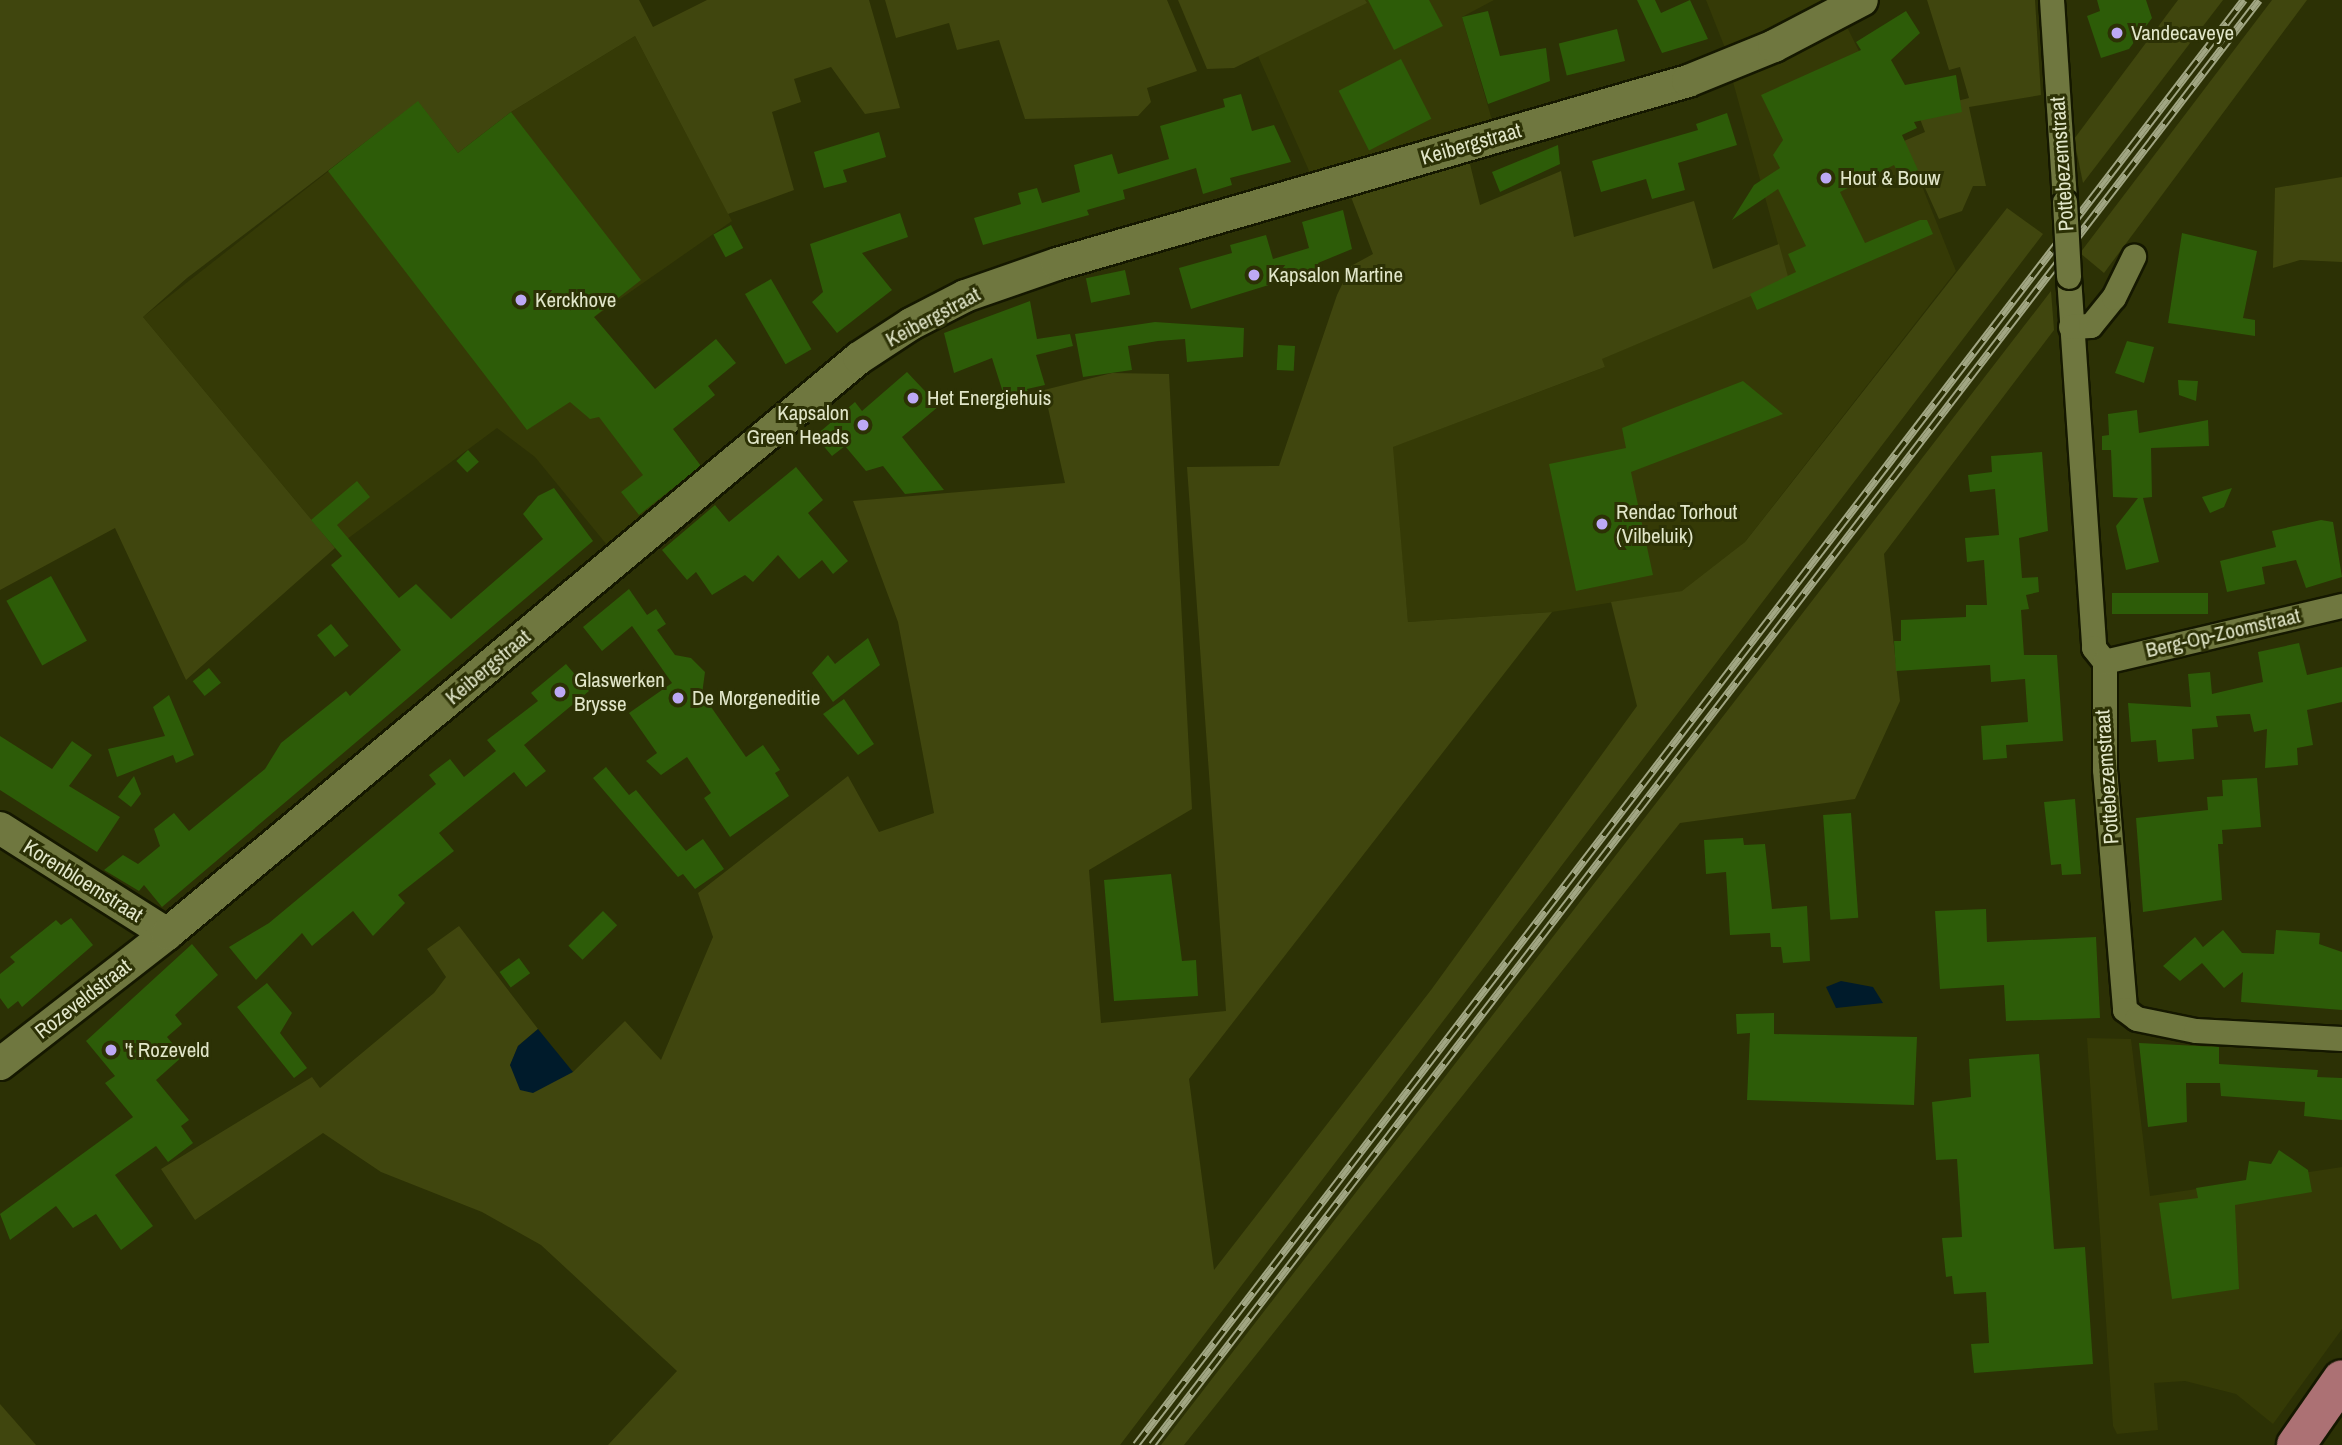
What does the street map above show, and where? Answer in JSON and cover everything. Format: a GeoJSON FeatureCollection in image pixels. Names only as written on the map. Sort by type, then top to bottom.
{"type":"FeatureCollection","features":[{"type":"Feature","properties":{"kind":"main road"},"geometry":{"type":"LineString","coordinates":[[2296,1445],[2342,1380]]}},
{"type":"Feature","properties":{"kind":"street","name":"Keibergstraat"},"geometry":{"type":"LineString","coordinates":[[167,934],[859,358],[911,324],[965,296],[1057,264],[1688,80],[1774,46],[1862,0]]}},
{"type":"Feature","properties":{"kind":"street","name":"Pottebezemstraat"},"geometry":{"type":"LineString","coordinates":[[2052,0],[2071,327],[2094,648],[2105,662],[2105,770],[2125,1010],[2137,1019],[2196,1031],[2342,1039]]}},
{"type":"Feature","properties":{"kind":"street"},"geometry":{"type":"LineString","coordinates":[[2071,327],[2091,326],[2114,298],[2134,257]]}},
{"type":"Feature","properties":{"kind":"street","name":"Berg-Op-Zoomstraat"},"geometry":{"type":"LineString","coordinates":[[2105,662],[2342,606]]}},
{"type":"Feature","properties":{"kind":"street","name":"Korenbloemstraat"},"geometry":{"type":"LineString","coordinates":[[0,828],[167,934]]}},
{"type":"Feature","properties":{"kind":"street","name":"Rozeveldstraat"},"geometry":{"type":"LineString","coordinates":[[0,1064],[167,934]]}},
{"type":"Feature","properties":{"kind":"shaded area"},"geometry":{"type":"Polygon","coordinates":[[[0,0],[639,0],[653,27],[707,0],[869,0],[900,108],[865,114],[831,67],[794,79],[801,102],[772,112],[794,190],[728,214],[635,36],[511,112],[458,153],[418,102],[187,278],[143,317],[335,548],[186,680],[115,528],[0,590],[0,0]]]}},
{"type":"Feature","properties":{"kind":"shaded area"},"geometry":{"type":"Polygon","coordinates":[[[885,0],[1167,0],[1197,71],[1147,88],[1151,102],[1138,116],[1025,119],[999,40],[957,50],[949,23],[896,38],[885,0]]]}},
{"type":"Feature","properties":{"kind":"shaded area"},"geometry":{"type":"Polygon","coordinates":[[[1178,0],[1365,0],[1367,3],[1234,68],[1207,69],[1178,0]]]}},
{"type":"Feature","properties":{"kind":"shaded area"},"geometry":{"type":"Polygon","coordinates":[[[1365,0],[1494,0],[1462,17],[1492,120],[1310,173],[1258,56],[1365,0]]]}},
{"type":"Feature","properties":{"kind":"shaded area"},"geometry":{"type":"Polygon","coordinates":[[[1706,0],[1834,0],[1725,48],[1706,0]]]}},
{"type":"Feature","properties":{"kind":"shaded area"},"geometry":{"type":"Polygon","coordinates":[[[1927,0],[2035,0],[2041,95],[1969,107],[1986,186],[1973,186],[1962,211],[1939,219],[1904,141],[1925,132],[1917,111],[1969,98],[1960,67],[1949,70],[1927,0]]]}},
{"type":"Feature","properties":{"kind":"shaded area"},"geometry":{"type":"Polygon","coordinates":[[[2178,0],[2223,0],[2083,183],[2074,139],[2178,0]]]}},
{"type":"Feature","properties":{"kind":"shaded area"},"geometry":{"type":"Polygon","coordinates":[[[2272,0],[2307,0],[2104,273],[2080,253],[2272,0]]]}},
{"type":"Feature","properties":{"kind":"shaded area"},"geometry":{"type":"Polygon","coordinates":[[[1846,25],[1904,141],[1956,271],[1745,542],[1690,590],[1552,612],[1408,622],[1392,447],[1605,367],[1601,359],[1788,280],[1733,82],[1846,25]]]}},
{"type":"Feature","properties":{"kind":"shaded area"},"geometry":{"type":"Polygon","coordinates":[[[635,36],[732,221],[590,320],[701,466],[607,545],[535,457],[497,428],[335,548],[143,317],[418,101],[458,153],[511,112],[635,36]]]}},
{"type":"Feature","properties":{"kind":"shaded area"},"geometry":{"type":"Polygon","coordinates":[[[1469,160],[1480,205],[1561,171],[1574,237],[1694,201],[1713,269],[1779,244],[1789,280],[1602,359],[1605,367],[1393,447],[1408,622],[1552,612],[1189,1079],[1214,1270],[1431,990],[1637,706],[1611,602],[1682,591],[1745,542],[2007,208],[2043,234],[1120,1445],[608,1445],[677,1371],[541,1245],[482,1212],[381,1172],[323,1133],[195,1220],[161,1169],[312,1077],[320,1088],[434,993],[446,977],[427,949],[459,926],[538,1029],[518,1046],[510,1066],[573,1072],[625,1021],[661,1060],[713,937],[698,893],[848,776],[879,832],[934,813],[898,622],[853,501],[1065,483],[1044,390],[1112,373],[1169,374],[1192,809],[1089,870],[1101,1023],[1226,1011],[1187,467],[1279,466],[1337,295],[1351,266],[1373,254],[1351,197],[1469,160]]]}},
{"type":"Feature","properties":{"kind":"shaded area"},"geometry":{"type":"Polygon","coordinates":[[[2342,177],[2342,262],[2300,260],[2273,268],[2275,188],[2342,177]]]}},
{"type":"Feature","properties":{"kind":"shaded area"},"geometry":{"type":"Polygon","coordinates":[[[2051,291],[2054,330],[1884,554],[1900,701],[1855,799],[1680,823],[1184,1445],[1161,1445],[2051,291]]]}},
{"type":"Feature","properties":{"kind":"shaded area"},"geometry":{"type":"Polygon","coordinates":[[[2087,1038],[2131,1039],[2150,1196],[2342,1167],[2342,1329],[2273,1424],[2236,1394],[2185,1381],[2154,1383],[2158,1430],[2117,1434],[2113,1426],[2087,1038]]]}},
{"type":"Feature","properties":{"kind":"shaded area"},"geometry":{"type":"Polygon","coordinates":[[[0,1404],[36,1445],[0,1445],[0,1404]]]}},
{"type":"Feature","properties":{"kind":"water"},"geometry":{"type":"Polygon","coordinates":[[[1841,981],[1873,987],[1883,1003],[1836,1008],[1826,987],[1841,981]]]}},
{"type":"Feature","properties":{"kind":"water"},"geometry":{"type":"Polygon","coordinates":[[[538,1029],[573,1072],[533,1093],[520,1090],[510,1065],[518,1046],[538,1029]]]}},
{"type":"Feature","properties":{"kind":"building"},"geometry":{"type":"Polygon","coordinates":[[[1368,0],[1429,0],[1443,26],[1394,50],[1368,0]]]}},
{"type":"Feature","properties":{"kind":"building"},"geometry":{"type":"Polygon","coordinates":[[[1637,0],[1655,0],[1661,13],[1690,0],[1708,39],[1662,53],[1637,0]]]}},
{"type":"Feature","properties":{"kind":"building","name":"Vandecaveye"},"geometry":{"type":"Polygon","coordinates":[[[2097,0],[2146,0],[2152,18],[2129,49],[2101,58],[2087,16],[2100,11],[2097,0]]]}},
{"type":"Feature","properties":{"kind":"building"},"geometry":{"type":"Polygon","coordinates":[[[1488,11],[1500,56],[1546,48],[1550,81],[1488,104],[1462,17],[1488,11]]]}},
{"type":"Feature","properties":{"kind":"building"},"geometry":{"type":"Polygon","coordinates":[[[1906,11],[1920,33],[1891,60],[1905,85],[1956,75],[1962,112],[1914,122],[1917,128],[1902,135],[1918,170],[1901,179],[1894,165],[1840,192],[1865,243],[1920,220],[1927,220],[1933,234],[1757,310],[1750,294],[1796,272],[1788,254],[1806,246],[1778,189],[1732,220],[1754,185],[1780,168],[1773,155],[1783,140],[1761,95],[1861,50],[1856,42],[1906,11]]]}},
{"type":"Feature","properties":{"kind":"building"},"geometry":{"type":"Polygon","coordinates":[[[1617,29],[1625,61],[1567,76],[1559,44],[1617,29]]]}},
{"type":"Feature","properties":{"kind":"building"},"geometry":{"type":"Polygon","coordinates":[[[1401,59],[1431,119],[1369,150],[1339,91],[1401,59]]]}},
{"type":"Feature","properties":{"kind":"building"},"geometry":{"type":"Polygon","coordinates":[[[1241,94],[1252,131],[1274,125],[1291,162],[1230,178],[1232,185],[1203,194],[1196,168],[1123,190],[1125,199],[1087,210],[1089,215],[983,245],[974,218],[1021,204],[1018,193],[1037,188],[1042,203],[1080,192],[1074,165],[1112,154],[1118,174],[1169,159],[1160,126],[1225,107],[1223,99],[1241,94]]]}},
{"type":"Feature","properties":{"kind":"building","name":"Kerckhove"},"geometry":{"type":"Polygon","coordinates":[[[418,101],[458,153],[511,112],[641,280],[594,317],[655,389],[716,339],[736,363],[708,386],[715,395],[673,429],[701,466],[639,515],[621,492],[643,475],[599,417],[590,419],[570,402],[527,430],[328,171],[418,101]]]}},
{"type":"Feature","properties":{"kind":"building"},"geometry":{"type":"Polygon","coordinates":[[[1727,113],[1737,145],[1678,163],[1685,190],[1652,199],[1646,179],[1601,192],[1592,161],[1698,130],[1696,124],[1727,113]]]}},
{"type":"Feature","properties":{"kind":"building"},"geometry":{"type":"Polygon","coordinates":[[[879,132],[886,157],[843,170],[847,182],[824,188],[814,152],[879,132]]]}},
{"type":"Feature","properties":{"kind":"building"},"geometry":{"type":"Polygon","coordinates":[[[1558,145],[1560,164],[1500,192],[1492,172],[1558,145]]]}},
{"type":"Feature","properties":{"kind":"building"},"geometry":{"type":"Polygon","coordinates":[[[1343,210],[1352,249],[1318,263],[1320,269],[1191,309],[1179,268],[1232,253],[1230,245],[1266,235],[1273,259],[1309,248],[1302,222],[1343,210]]]}},
{"type":"Feature","properties":{"kind":"building"},"geometry":{"type":"Polygon","coordinates":[[[900,213],[908,237],[862,253],[892,290],[837,333],[812,302],[823,292],[810,244],[900,213]]]}},
{"type":"Feature","properties":{"kind":"building"},"geometry":{"type":"Polygon","coordinates":[[[731,225],[743,248],[726,257],[713,234],[731,225]]]}},
{"type":"Feature","properties":{"kind":"building"},"geometry":{"type":"Polygon","coordinates":[[[2182,233],[2257,251],[2243,318],[2255,320],[2255,336],[2168,323],[2182,233]]]}},
{"type":"Feature","properties":{"kind":"building"},"geometry":{"type":"Polygon","coordinates":[[[1125,270],[1130,294],[1091,303],[1086,278],[1125,270]]]}},
{"type":"Feature","properties":{"kind":"building"},"geometry":{"type":"Polygon","coordinates":[[[771,279],[812,349],[786,364],[745,294],[771,279]]]}},
{"type":"Feature","properties":{"kind":"building"},"geometry":{"type":"Polygon","coordinates":[[[1030,301],[1037,339],[1070,334],[1073,346],[1036,355],[1045,385],[1027,389],[1030,397],[1007,405],[992,358],[954,373],[944,333],[1030,301]]]}},
{"type":"Feature","properties":{"kind":"building"},"geometry":{"type":"Polygon","coordinates":[[[1155,322],[1244,328],[1243,357],[1187,362],[1185,339],[1158,341],[1128,346],[1132,370],[1083,377],[1075,334],[1155,322]]]}},
{"type":"Feature","properties":{"kind":"building"},"geometry":{"type":"Polygon","coordinates":[[[2127,341],[2154,347],[2144,383],[2115,373],[2127,341]]]}},
{"type":"Feature","properties":{"kind":"building"},"geometry":{"type":"Polygon","coordinates":[[[1278,345],[1295,346],[1294,371],[1277,370],[1278,345]]]}},
{"type":"Feature","properties":{"kind":"building"},"geometry":{"type":"Polygon","coordinates":[[[907,372],[939,406],[902,437],[944,490],[905,494],[883,466],[866,471],[845,446],[832,456],[815,436],[855,402],[862,411],[907,372]]]}},
{"type":"Feature","properties":{"kind":"building"},"geometry":{"type":"Polygon","coordinates":[[[2178,380],[2198,381],[2196,401],[2179,395],[2178,380]]]}},
{"type":"Feature","properties":{"kind":"building","name":"Rendac Torhout (Vilbeluik)"},"geometry":{"type":"Polygon","coordinates":[[[1743,381],[1783,414],[1631,472],[1653,575],[1576,591],[1549,464],[1626,448],[1622,428],[1743,381]]]}},
{"type":"Feature","properties":{"kind":"building"},"geometry":{"type":"Polygon","coordinates":[[[2137,410],[2139,433],[2208,420],[2209,446],[2151,448],[2152,497],[2143,498],[2159,562],[2126,570],[2116,526],[2138,498],[2113,497],[2111,450],[2102,450],[2102,436],[2109,435],[2108,414],[2137,410]]]}},
{"type":"Feature","properties":{"kind":"building"},"geometry":{"type":"Polygon","coordinates":[[[468,450],[479,462],[467,473],[456,461],[468,450]]]}},
{"type":"Feature","properties":{"kind":"building"},"geometry":{"type":"Polygon","coordinates":[[[2042,452],[2048,531],[2019,538],[2022,578],[2038,577],[2039,592],[2026,595],[2029,609],[2021,610],[2024,655],[2057,655],[2063,741],[2006,745],[2007,758],[1983,760],[1981,726],[2028,722],[2025,679],[1991,682],[1990,665],[1896,671],[1894,641],[1901,641],[1901,620],[1966,617],[1966,605],[1987,605],[1984,560],[1967,562],[1965,538],[1999,535],[1995,489],[1970,492],[1968,475],[1992,472],[1991,456],[2042,452]]]}},
{"type":"Feature","properties":{"kind":"building"},"geometry":{"type":"Polygon","coordinates":[[[796,467],[823,500],[808,513],[848,561],[833,574],[822,560],[799,579],[778,555],[753,582],[745,575],[712,595],[696,572],[687,580],[662,550],[715,505],[729,522],[796,467]]]}},
{"type":"Feature","properties":{"kind":"building"},"geometry":{"type":"Polygon","coordinates":[[[357,481],[370,497],[337,525],[399,598],[416,584],[451,619],[543,539],[523,514],[538,496],[554,488],[593,541],[162,907],[144,885],[139,891],[104,870],[123,855],[138,864],[160,846],[154,829],[174,813],[189,831],[265,769],[281,743],[346,691],[350,696],[401,650],[331,565],[342,556],[311,520],[357,481]]]}},
{"type":"Feature","properties":{"kind":"building"},"geometry":{"type":"Polygon","coordinates":[[[2232,488],[2224,507],[2210,513],[2202,497],[2232,488]]]}},
{"type":"Feature","properties":{"kind":"building"},"geometry":{"type":"Polygon","coordinates":[[[2321,520],[2333,522],[2342,577],[2306,588],[2296,560],[2262,567],[2265,584],[2227,592],[2220,561],[2276,547],[2272,531],[2321,520]]]}},
{"type":"Feature","properties":{"kind":"building"},"geometry":{"type":"Polygon","coordinates":[[[51,576],[87,641],[42,665],[6,601],[51,576]]]}},
{"type":"Feature","properties":{"kind":"building","name":"De Morgeneditie"},"geometry":{"type":"Polygon","coordinates":[[[629,589],[647,615],[656,609],[666,624],[657,630],[675,655],[691,658],[705,672],[702,694],[746,757],[763,745],[780,770],[775,773],[789,796],[730,837],[704,798],[711,793],[687,757],[661,775],[646,761],[657,753],[629,713],[672,683],[632,626],[602,651],[583,627],[629,589]]]}},
{"type":"Feature","properties":{"kind":"building"},"geometry":{"type":"Polygon","coordinates":[[[2112,593],[2208,593],[2208,614],[2112,614],[2112,593]]]}},
{"type":"Feature","properties":{"kind":"building"},"geometry":{"type":"Polygon","coordinates":[[[331,624],[349,646],[335,657],[317,635],[331,624]]]}},
{"type":"Feature","properties":{"kind":"building"},"geometry":{"type":"Polygon","coordinates":[[[868,638],[880,665],[833,702],[812,673],[828,655],[835,664],[868,638]]]}},
{"type":"Feature","properties":{"kind":"building"},"geometry":{"type":"Polygon","coordinates":[[[2299,643],[2307,675],[2342,667],[2342,702],[2307,710],[2313,745],[2297,748],[2298,765],[2265,768],[2267,729],[2254,732],[2250,714],[2216,716],[2218,727],[2192,729],[2194,759],[2158,762],[2156,740],[2131,742],[2128,703],[2191,707],[2188,674],[2210,672],[2212,694],[2263,682],[2258,652],[2299,643]]]}},
{"type":"Feature","properties":{"kind":"building"},"geometry":{"type":"Polygon","coordinates":[[[566,664],[589,691],[524,745],[546,771],[526,787],[514,772],[439,833],[454,851],[398,895],[405,903],[373,936],[353,911],[312,946],[302,933],[256,980],[229,947],[269,923],[436,784],[429,775],[450,759],[464,777],[496,751],[487,740],[538,701],[531,693],[566,664]]]}},
{"type":"Feature","properties":{"kind":"building"},"geometry":{"type":"Polygon","coordinates":[[[209,668],[221,683],[205,696],[193,681],[209,668]]]}},
{"type":"Feature","properties":{"kind":"building"},"geometry":{"type":"Polygon","coordinates":[[[169,695],[194,755],[176,763],[173,755],[117,777],[108,749],[165,736],[153,707],[169,695]]]}},
{"type":"Feature","properties":{"kind":"building"},"geometry":{"type":"Polygon","coordinates":[[[844,699],[874,744],[858,755],[823,714],[844,699]]]}},
{"type":"Feature","properties":{"kind":"building"},"geometry":{"type":"Polygon","coordinates":[[[0,736],[52,769],[72,741],[92,755],[69,786],[120,817],[97,852],[0,790],[0,736]]]}},
{"type":"Feature","properties":{"kind":"building"},"geometry":{"type":"Polygon","coordinates":[[[606,767],[629,795],[636,790],[686,851],[703,839],[724,869],[695,889],[683,874],[678,877],[593,778],[606,767]]]}},
{"type":"Feature","properties":{"kind":"building"},"geometry":{"type":"Polygon","coordinates":[[[134,776],[141,794],[131,807],[118,797],[134,776]]]}},
{"type":"Feature","properties":{"kind":"building"},"geometry":{"type":"Polygon","coordinates":[[[2257,778],[2261,827],[2222,830],[2223,844],[2218,844],[2222,900],[2143,912],[2136,818],[2208,810],[2207,797],[2223,796],[2222,780],[2257,778]]]}},
{"type":"Feature","properties":{"kind":"building"},"geometry":{"type":"Polygon","coordinates":[[[2075,799],[2081,874],[2062,875],[2061,864],[2051,865],[2044,802],[2075,799]]]}},
{"type":"Feature","properties":{"kind":"building"},"geometry":{"type":"Polygon","coordinates":[[[1851,813],[1858,918],[1830,920],[1823,815],[1851,813]]]}},
{"type":"Feature","properties":{"kind":"building"},"geometry":{"type":"Polygon","coordinates":[[[1743,838],[1744,845],[1765,844],[1772,909],[1807,906],[1810,961],[1783,963],[1781,947],[1771,947],[1770,933],[1730,935],[1726,872],[1706,874],[1704,840],[1743,838]]]}},
{"type":"Feature","properties":{"kind":"building"},"geometry":{"type":"Polygon","coordinates":[[[1171,874],[1182,961],[1196,960],[1198,996],[1114,1001],[1104,880],[1171,874]]]}},
{"type":"Feature","properties":{"kind":"building"},"geometry":{"type":"Polygon","coordinates":[[[1986,909],[1987,942],[2096,937],[2100,1018],[2006,1021],[2004,985],[1940,989],[1935,911],[1986,909]]]}},
{"type":"Feature","properties":{"kind":"building"},"geometry":{"type":"Polygon","coordinates":[[[603,911],[617,925],[582,960],[568,946],[603,911]]]}},
{"type":"Feature","properties":{"kind":"building"},"geometry":{"type":"Polygon","coordinates":[[[71,918],[93,945],[22,1007],[18,1001],[8,1009],[0,998],[0,974],[15,962],[10,957],[56,920],[61,925],[71,918]]]}},
{"type":"Feature","properties":{"kind":"building"},"geometry":{"type":"Polygon","coordinates":[[[2223,930],[2242,953],[2274,954],[2276,930],[2320,933],[2319,944],[2342,952],[2342,1010],[2241,1002],[2243,972],[2224,988],[2202,963],[2180,981],[2163,966],[2195,937],[2203,947],[2223,930]]]}},
{"type":"Feature","properties":{"kind":"building"},"geometry":{"type":"Polygon","coordinates":[[[192,944],[218,975],[175,1015],[182,1024],[167,1037],[183,1056],[156,1080],[189,1120],[181,1126],[193,1143],[168,1162],[156,1146],[115,1175],[153,1226],[121,1250],[96,1214],[73,1228],[56,1206],[10,1240],[0,1214],[133,1117],[105,1083],[115,1076],[86,1041],[192,944]]]}},
{"type":"Feature","properties":{"kind":"building"},"geometry":{"type":"Polygon","coordinates":[[[519,958],[530,973],[511,987],[500,972],[519,958]]]}},
{"type":"Feature","properties":{"kind":"building"},"geometry":{"type":"Polygon","coordinates":[[[267,983],[292,1013],[280,1033],[307,1068],[294,1078],[237,1007],[267,983]]]}},
{"type":"Feature","properties":{"kind":"building"},"geometry":{"type":"Polygon","coordinates":[[[1774,1013],[1774,1034],[1917,1037],[1914,1105],[1747,1100],[1750,1033],[1737,1034],[1736,1014],[1774,1013]]]}},
{"type":"Feature","properties":{"kind":"building"},"geometry":{"type":"Polygon","coordinates":[[[2139,1043],[2219,1047],[2219,1064],[2318,1070],[2317,1077],[2342,1078],[2342,1120],[2304,1116],[2305,1102],[2221,1096],[2220,1083],[2186,1083],[2187,1122],[2148,1127],[2139,1043]]]}},
{"type":"Feature","properties":{"kind":"building"},"geometry":{"type":"Polygon","coordinates":[[[2039,1054],[2054,1249],[2085,1247],[2093,1364],[1974,1373],[1971,1344],[1989,1343],[1986,1292],[1954,1294],[1952,1276],[1946,1277],[1942,1238],[1962,1237],[1957,1159],[1936,1160],[1932,1102],[1971,1097],[1969,1059],[2039,1054]]]}},
{"type":"Feature","properties":{"kind":"building"},"geometry":{"type":"Polygon","coordinates":[[[2279,1150],[2308,1170],[2312,1192],[2235,1205],[2239,1289],[2172,1299],[2159,1203],[2198,1198],[2196,1188],[2246,1180],[2249,1161],[2271,1164],[2279,1150]]]}},
{"type":"Feature","properties":{"kind":"railway"},"geometry":{"type":"LineString","coordinates":[[1136,1445],[2244,0]]}},
{"type":"Feature","properties":{"kind":"railway"},"geometry":{"type":"LineString","coordinates":[[1152,1445],[2259,0]]}},
{"type":"Feature","properties":{"kind":"place","name":"Vandecaveye"},"geometry":{"type":"Point","coordinates":[2117,33]}},
{"type":"Feature","properties":{"kind":"place","name":"Hout & Bouw"},"geometry":{"type":"Point","coordinates":[1826,178]}},
{"type":"Feature","properties":{"kind":"place","name":"Kapsalon Martine"},"geometry":{"type":"Point","coordinates":[1254,275]}},
{"type":"Feature","properties":{"kind":"place","name":"Kerckhove"},"geometry":{"type":"Point","coordinates":[521,300]}},
{"type":"Feature","properties":{"kind":"place","name":"Het Energiehuis"},"geometry":{"type":"Point","coordinates":[913,398]}},
{"type":"Feature","properties":{"kind":"place","name":"Kapsalon Green Heads"},"geometry":{"type":"Point","coordinates":[863,425]}},
{"type":"Feature","properties":{"kind":"place","name":"Rendac Torhout (Vilbeluik)"},"geometry":{"type":"Point","coordinates":[1602,524]}},
{"type":"Feature","properties":{"kind":"place","name":"Glaswerken Brysse"},"geometry":{"type":"Point","coordinates":[560,692]}},
{"type":"Feature","properties":{"kind":"place","name":"De Morgeneditie"},"geometry":{"type":"Point","coordinates":[678,698]}},
{"type":"Feature","properties":{"kind":"place","name":"'t Rozeveld"},"geometry":{"type":"Point","coordinates":[111,1050]}}]}
